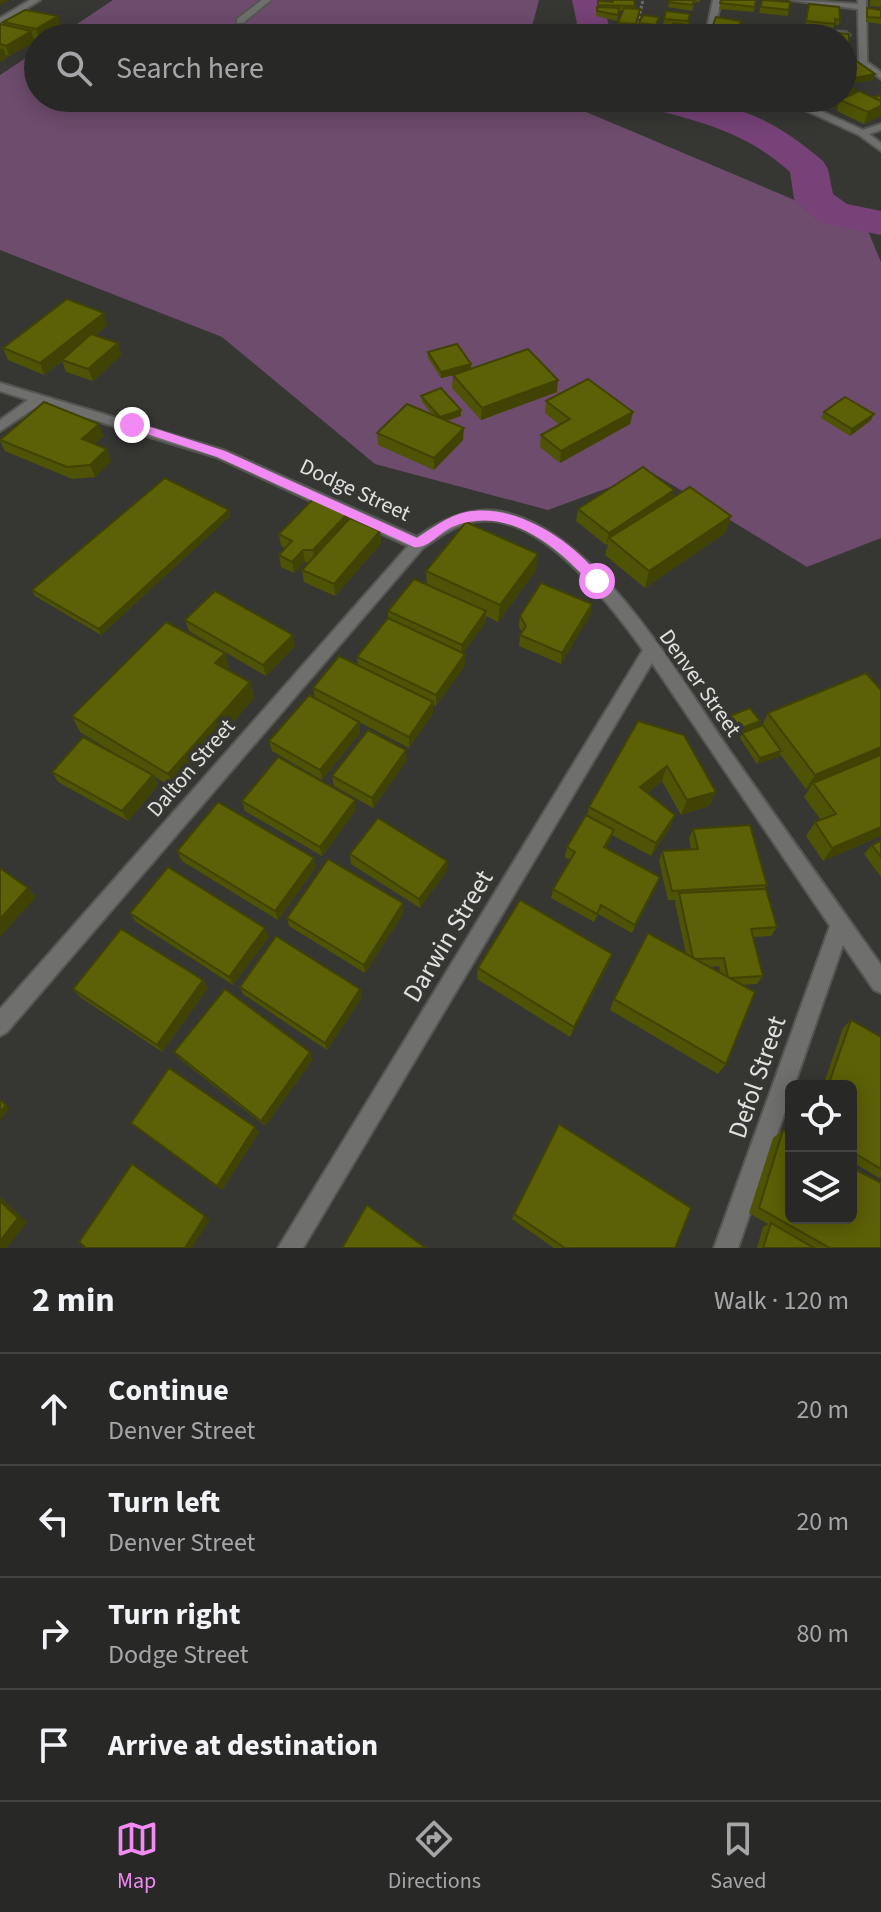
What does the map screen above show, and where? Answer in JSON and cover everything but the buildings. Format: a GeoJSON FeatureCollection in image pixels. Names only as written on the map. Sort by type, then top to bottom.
{"type":"FeatureCollection","features":[{"type":"Feature","properties":{"kind":"street"},"geometry":{"type":"LineString","coordinates":[[0,22],[36,0]]}},
{"type":"Feature","properties":{"kind":"street"},"geometry":{"type":"LineString","coordinates":[[240,21],[267,0]]}},
{"type":"Feature","properties":{"kind":"street"},"geometry":{"type":"LineString","coordinates":[[712,24],[717,0]]}},
{"type":"Feature","properties":{"kind":"street"},"geometry":{"type":"LineString","coordinates":[[795,0],[862,3],[863,63],[881,76]]}},
{"type":"Feature","properties":{"kind":"street"},"geometry":{"type":"LineString","coordinates":[[857,36],[861,36]]}},
{"type":"Feature","properties":{"kind":"street"},"geometry":{"type":"LineString","coordinates":[[815,112],[862,133],[881,148]]}},
{"type":"Feature","properties":{"kind":"street"},"geometry":{"type":"LineString","coordinates":[[862,133],[881,127]]}},
{"type":"Feature","properties":{"kind":"street","name":"Dodge Street"},"geometry":{"type":"LineString","coordinates":[[0,387],[221,454],[418,544]]}},
{"type":"Feature","properties":{"kind":"street"},"geometry":{"type":"LineString","coordinates":[[0,427],[40,398]]}},
{"type":"Feature","properties":{"kind":"street","name":"Denver Street"},"geometry":{"type":"LineString","coordinates":[[418,544],[441,527],[466,516],[486,515],[517,521],[570,552],[651,650],[881,983]]}},
{"type":"Feature","properties":{"kind":"street","name":"Dalton Street"},"geometry":{"type":"LineString","coordinates":[[0,1025],[418,544]]}},
{"type":"Feature","properties":{"kind":"street","name":"Darwin Street"},"geometry":{"type":"LineString","coordinates":[[290,1248],[651,650]]}},
{"type":"Feature","properties":{"kind":"street","name":"Defol Street"},"geometry":{"type":"LineString","coordinates":[[726,1248],[840,924]]}},
{"type":"Feature","properties":{"kind":"path"},"geometry":{"type":"LineString","coordinates":[[637,24],[643,0]]}},
{"type":"Feature","properties":{"kind":"shaded area"},"geometry":{"type":"Polygon","coordinates":[[[113,0],[539,0],[533,24],[77,24],[113,0]]]}},
{"type":"Feature","properties":{"kind":"shaded area"},"geometry":{"type":"Polygon","coordinates":[[[24,59],[24,112],[586,112],[868,231],[881,262],[881,538],[807,567],[651,472],[548,510],[375,464],[222,337],[0,250],[0,75],[24,59]]]}},
{"type":"Feature","properties":{"kind":"waterway"},"geometry":{"type":"LineString","coordinates":[[587,0],[593,24]]}},
{"type":"Feature","properties":{"kind":"waterway"},"geometry":{"type":"LineString","coordinates":[[707,112],[752,127],[789,151],[809,169],[814,199],[834,214],[881,223]]}},
{"type":"Feature","properties":{"kind":"route"},"geometry":{"type":"LineString","coordinates":[[132,425],[221,454],[418,544],[441,527],[466,516],[486,515],[517,521],[570,552],[597,581]]}}]}
